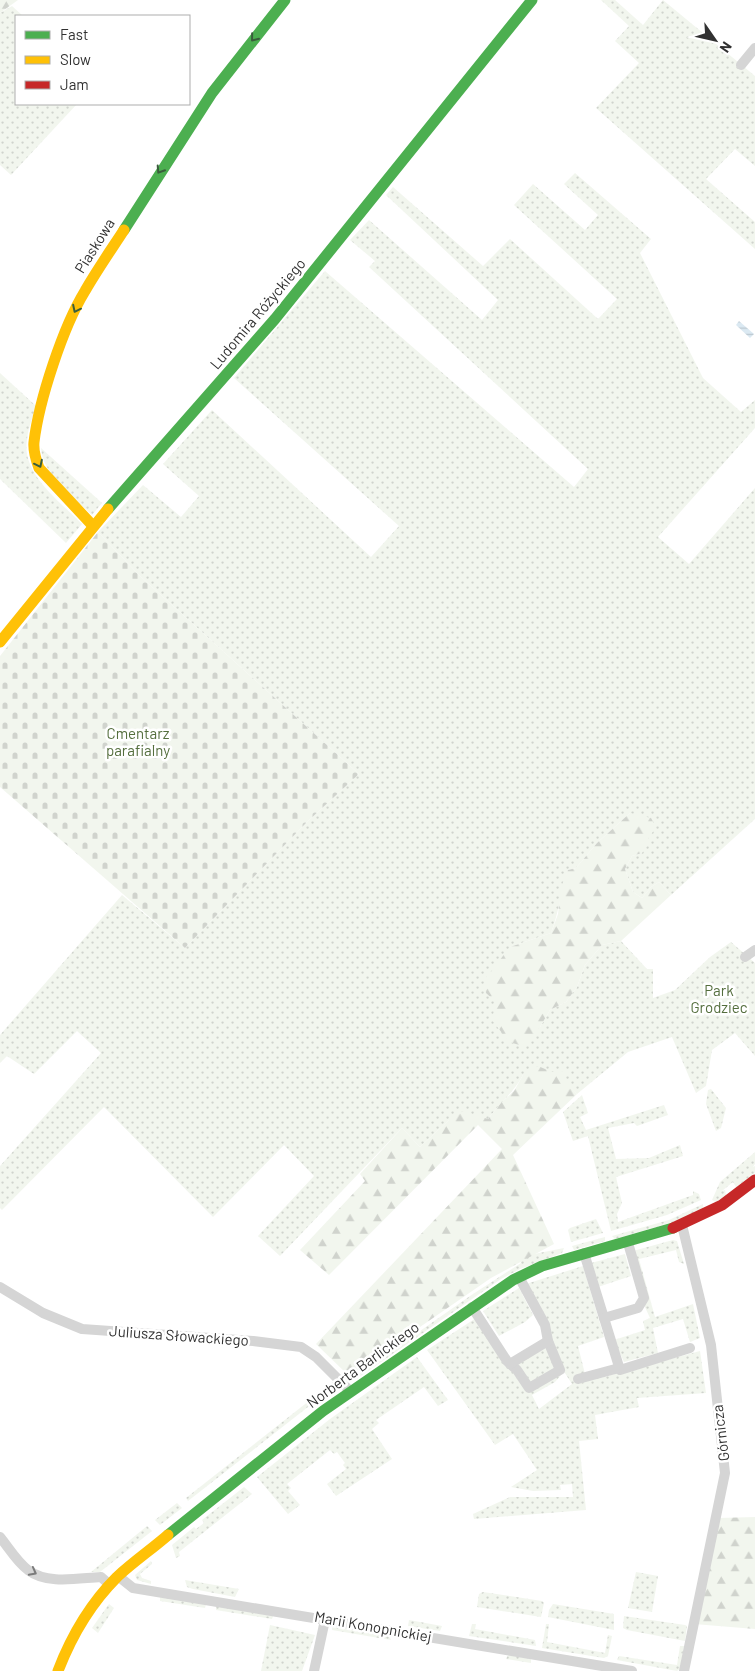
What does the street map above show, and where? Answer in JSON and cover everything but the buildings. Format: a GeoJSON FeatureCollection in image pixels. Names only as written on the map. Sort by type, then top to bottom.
{"type":"FeatureCollection","features":[{"type":"Feature","properties":{"kind":"street","name":"Piaskowa"},"geometry":{"type":"LineString","coordinates":[[93,526],[39,468],[35,457],[34,443],[55,360],[67,327],[84,292],[146,192],[212,93],[285,0]]}},
{"type":"Feature","properties":{"kind":"street","name":"Ludomira Różyckiego"},"geometry":{"type":"LineString","coordinates":[[0,642],[93,526],[275,319],[532,0]]}},
{"type":"Feature","properties":{"kind":"street"},"geometry":{"type":"LineString","coordinates":[[741,65],[755,48]]}},
{"type":"Feature","properties":{"kind":"street"},"geometry":{"type":"LineString","coordinates":[[745,957],[755,950]]}},
{"type":"Feature","properties":{"kind":"street","name":"Norberta Barlickiego"},"geometry":{"type":"LineString","coordinates":[[58,1671],[68,1647],[114,1581],[350,1391],[519,1277],[542,1266],[682,1225],[722,1205],[755,1180]]}},
{"type":"Feature","properties":{"kind":"street","name":"Górnicza"},"geometry":{"type":"LineString","coordinates":[[682,1225],[711,1345],[725,1473],[684,1671]]}},
{"type":"Feature","properties":{"kind":"street"},"geometry":{"type":"LineString","coordinates":[[604,1318],[638,1308],[644,1298],[628,1242]]}},
{"type":"Feature","properties":{"kind":"street"},"geometry":{"type":"LineString","coordinates":[[584,1253],[619,1368]]}},
{"type":"Feature","properties":{"kind":"street"},"geometry":{"type":"LineString","coordinates":[[472,1307],[510,1364],[517,1370],[529,1388],[560,1370],[548,1341],[545,1325],[519,1277]]}},
{"type":"Feature","properties":{"kind":"street","name":"Juliusza Słowackiego"},"geometry":{"type":"LineString","coordinates":[[0,1287],[43,1313],[82,1329],[253,1341],[302,1347],[316,1357],[350,1391]]}},
{"type":"Feature","properties":{"kind":"street"},"geometry":{"type":"LineString","coordinates":[[510,1364],[548,1341]]}},
{"type":"Feature","properties":{"kind":"street"},"geometry":{"type":"LineString","coordinates":[[578,1379],[619,1368],[620,1370],[690,1348]]}},
{"type":"Feature","properties":{"kind":"street","name":"Marii Konopnickiej"},"geometry":{"type":"LineString","coordinates":[[0,1537],[28,1571],[45,1578],[62,1580],[101,1577],[133,1588],[632,1671]]}},
{"type":"Feature","properties":{"kind":"street"},"geometry":{"type":"LineString","coordinates":[[314,1671],[325,1620]]}},
{"type":"Feature","properties":{"kind":"green space"},"geometry":{"type":"Polygon","coordinates":[[[0,0],[18,0],[0,13],[0,0]]]}},
{"type":"Feature","properties":{"kind":"green space"},"geometry":{"type":"Polygon","coordinates":[[[601,0],[615,0],[643,25],[663,0],[755,76],[755,166],[735,149],[706,179],[755,222],[755,249],[596,108],[639,63],[615,41],[629,26],[601,0]]]}},
{"type":"Feature","properties":{"kind":"green space"},"geometry":{"type":"Polygon","coordinates":[[[12,6],[22,15],[15,15],[15,105],[76,105],[11,175],[0,165],[0,13],[12,6]]]}},
{"type":"Feature","properties":{"kind":"green space","name":"Park Grodziec"},"geometry":{"type":"Polygon","coordinates":[[[575,173],[651,239],[640,253],[703,378],[741,412],[755,400],[755,428],[658,537],[689,564],[755,488],[755,819],[671,895],[659,882],[651,887],[642,898],[633,892],[625,869],[632,856],[642,853],[630,813],[597,843],[576,868],[568,870],[551,933],[510,947],[540,1027],[550,1010],[566,1002],[577,987],[585,965],[602,945],[621,941],[647,969],[653,969],[653,998],[675,990],[710,957],[731,942],[755,963],[755,1056],[735,1033],[712,1050],[706,1086],[696,1093],[672,1037],[628,1052],[577,1094],[552,1072],[523,1075],[488,1119],[449,1120],[420,1147],[402,1128],[280,1256],[258,1236],[314,1176],[284,1145],[213,1217],[104,1107],[2,1210],[0,1208],[0,1166],[101,1053],[77,1031],[34,1074],[7,1056],[0,1063],[0,1035],[122,895],[185,948],[307,822],[359,774],[140,576],[98,532],[143,485],[181,517],[199,496],[163,464],[212,410],[371,557],[399,526],[234,378],[325,271],[574,487],[588,469],[369,267],[375,261],[350,240],[369,220],[482,320],[498,300],[386,195],[393,187],[483,266],[510,239],[598,319],[617,299],[514,205],[533,184],[585,230],[598,215],[564,184],[575,173]]]}},
{"type":"Feature","properties":{"kind":"green space"},"geometry":{"type":"Polygon","coordinates":[[[0,373],[36,406],[28,431],[27,452],[36,476],[54,497],[82,524],[66,543],[0,479],[0,373]]]}},
{"type":"Feature","properties":{"kind":"green space"},"geometry":{"type":"Polygon","coordinates":[[[41,448],[102,503],[92,515],[53,476],[43,458],[41,448]]]}},
{"type":"Feature","properties":{"kind":"green space","name":"Cmentarz parafialny"},"geometry":{"type":"Polygon","coordinates":[[[98,532],[140,576],[359,774],[307,822],[185,948],[0,787],[0,656],[98,532]]]}},
{"type":"Feature","properties":{"kind":"green space"},"geometry":{"type":"Polygon","coordinates":[[[630,813],[651,818],[656,827],[648,839],[648,845],[642,853],[632,856],[625,869],[633,892],[642,898],[651,887],[659,882],[671,895],[621,941],[602,945],[585,965],[577,987],[566,1002],[550,1010],[540,1027],[523,1046],[509,1042],[492,1020],[496,1002],[486,993],[484,980],[510,947],[551,933],[558,914],[561,887],[568,870],[576,868],[597,843],[630,813]]]}},
{"type":"Feature","properties":{"kind":"green space"},"geometry":{"type":"Polygon","coordinates":[[[538,1066],[552,1072],[564,1071],[565,1082],[577,1094],[513,1155],[554,1244],[491,1278],[349,1376],[316,1344],[502,1149],[478,1125],[329,1275],[300,1250],[365,1181],[360,1174],[402,1128],[420,1147],[449,1120],[463,1111],[488,1119],[514,1091],[523,1075],[538,1066]]]}},
{"type":"Feature","properties":{"kind":"green space"},"geometry":{"type":"Polygon","coordinates":[[[711,1089],[726,1108],[721,1128],[716,1131],[706,1104],[708,1090],[711,1089]]]}},
{"type":"Feature","properties":{"kind":"green space"},"geometry":{"type":"Polygon","coordinates":[[[582,1095],[588,1113],[580,1117],[586,1130],[664,1105],[668,1115],[637,1126],[634,1123],[608,1128],[616,1159],[649,1158],[680,1145],[683,1156],[616,1177],[622,1203],[617,1214],[618,1222],[693,1195],[693,1191],[699,1194],[701,1200],[667,1215],[611,1231],[588,1136],[573,1141],[563,1112],[582,1095]]]}},
{"type":"Feature","properties":{"kind":"green space"},"geometry":{"type":"Polygon","coordinates":[[[755,1152],[755,1164],[753,1167],[755,1166],[755,1173],[736,1187],[733,1182],[722,1191],[725,1190],[726,1195],[716,1202],[712,1200],[720,1182],[755,1152]]]}},
{"type":"Feature","properties":{"kind":"green space"},"geometry":{"type":"Polygon","coordinates":[[[703,1204],[703,1208],[683,1219],[615,1239],[612,1236],[669,1220],[703,1204]]]}},
{"type":"Feature","properties":{"kind":"green space"},"geometry":{"type":"Polygon","coordinates":[[[596,1219],[603,1233],[571,1242],[568,1230],[570,1228],[596,1219]]]}},
{"type":"Feature","properties":{"kind":"green space"},"geometry":{"type":"Polygon","coordinates":[[[605,1237],[605,1241],[574,1250],[572,1246],[605,1237]]]}},
{"type":"Feature","properties":{"kind":"green space"},"geometry":{"type":"Polygon","coordinates":[[[673,1240],[677,1241],[684,1264],[679,1262],[676,1250],[639,1259],[655,1317],[693,1304],[700,1338],[690,1342],[683,1319],[653,1328],[658,1353],[624,1362],[614,1340],[645,1330],[643,1321],[650,1318],[644,1305],[633,1251],[673,1240]]]}},
{"type":"Feature","properties":{"kind":"green space"},"geometry":{"type":"Polygon","coordinates":[[[564,1248],[562,1253],[520,1269],[501,1279],[355,1380],[350,1380],[470,1296],[521,1263],[520,1260],[534,1254],[564,1248]]]}},
{"type":"Feature","properties":{"kind":"green space"},"geometry":{"type":"Polygon","coordinates":[[[625,1254],[631,1276],[598,1287],[591,1263],[625,1254]]]}},
{"type":"Feature","properties":{"kind":"green space"},"geometry":{"type":"Polygon","coordinates":[[[583,1266],[604,1337],[578,1346],[585,1374],[600,1378],[700,1351],[706,1393],[637,1398],[639,1407],[595,1415],[598,1439],[579,1441],[586,1510],[474,1519],[473,1514],[510,1497],[573,1497],[572,1484],[560,1485],[561,1490],[533,1491],[511,1487],[537,1470],[513,1434],[495,1445],[427,1350],[476,1318],[528,1391],[562,1374],[555,1382],[532,1395],[539,1409],[572,1384],[563,1370],[526,1284],[583,1266]]]}},
{"type":"Feature","properties":{"kind":"green space"},"geometry":{"type":"Polygon","coordinates":[[[519,1288],[533,1315],[525,1322],[499,1336],[483,1311],[519,1288]]]}},
{"type":"Feature","properties":{"kind":"green space"},"geometry":{"type":"Polygon","coordinates":[[[548,1347],[558,1369],[529,1386],[514,1365],[548,1347]]]}},
{"type":"Feature","properties":{"kind":"green space"},"geometry":{"type":"Polygon","coordinates":[[[417,1357],[448,1400],[438,1406],[424,1387],[376,1420],[379,1423],[372,1429],[392,1459],[336,1496],[327,1484],[346,1469],[343,1465],[345,1463],[337,1452],[334,1454],[330,1450],[287,1484],[291,1488],[288,1491],[300,1505],[288,1514],[257,1477],[330,1419],[417,1357]]]}},
{"type":"Feature","properties":{"kind":"green space"},"geometry":{"type":"Polygon","coordinates":[[[333,1382],[336,1385],[188,1501],[186,1498],[333,1382]]]}},
{"type":"Feature","properties":{"kind":"green space"},"geometry":{"type":"Polygon","coordinates":[[[244,1487],[252,1494],[179,1552],[180,1556],[176,1558],[172,1545],[194,1527],[196,1529],[204,1523],[202,1520],[244,1487]]]}},
{"type":"Feature","properties":{"kind":"green space"},"geometry":{"type":"Polygon","coordinates":[[[177,1503],[182,1508],[160,1525],[155,1520],[177,1503]]]}},
{"type":"Feature","properties":{"kind":"green space"},"geometry":{"type":"Polygon","coordinates":[[[755,1517],[755,1629],[694,1624],[719,1518],[755,1517]]]}},
{"type":"Feature","properties":{"kind":"green space"},"geometry":{"type":"Polygon","coordinates":[[[147,1526],[152,1531],[100,1572],[91,1572],[147,1526]]]}},
{"type":"Feature","properties":{"kind":"green space"},"geometry":{"type":"Polygon","coordinates":[[[151,1561],[152,1564],[140,1574],[142,1578],[151,1581],[151,1584],[137,1580],[135,1575],[151,1561]]]}},
{"type":"Feature","properties":{"kind":"green space"},"geometry":{"type":"Polygon","coordinates":[[[636,1572],[658,1576],[652,1612],[628,1608],[636,1572]]]}},
{"type":"Feature","properties":{"kind":"green space"},"geometry":{"type":"Polygon","coordinates":[[[185,1580],[239,1589],[235,1597],[187,1587],[185,1580]]]}},
{"type":"Feature","properties":{"kind":"green space"},"geometry":{"type":"Polygon","coordinates":[[[483,1592],[542,1601],[544,1603],[541,1617],[477,1607],[479,1594],[483,1592]]]}},
{"type":"Feature","properties":{"kind":"green space"},"geometry":{"type":"Polygon","coordinates":[[[160,1597],[206,1604],[205,1608],[160,1601],[160,1597]]]}},
{"type":"Feature","properties":{"kind":"green space"},"geometry":{"type":"Polygon","coordinates":[[[109,1604],[114,1608],[98,1633],[92,1628],[109,1604]]]}},
{"type":"Feature","properties":{"kind":"green space"},"geometry":{"type":"Polygon","coordinates":[[[553,1604],[614,1614],[614,1630],[548,1617],[549,1610],[553,1604]]]}},
{"type":"Feature","properties":{"kind":"green space"},"geometry":{"type":"Polygon","coordinates":[[[216,1606],[273,1616],[272,1619],[216,1610],[216,1606]]]}},
{"type":"Feature","properties":{"kind":"green space"},"geometry":{"type":"Polygon","coordinates":[[[624,1616],[685,1625],[687,1626],[685,1641],[627,1630],[623,1628],[624,1616]]]}},
{"type":"Feature","properties":{"kind":"green space"},"geometry":{"type":"Polygon","coordinates":[[[409,1620],[442,1626],[440,1631],[408,1626],[409,1620]]]}},
{"type":"Feature","properties":{"kind":"green space"},"geometry":{"type":"Polygon","coordinates":[[[472,1624],[476,1624],[475,1629],[535,1640],[536,1646],[469,1636],[472,1624]]]}},
{"type":"Feature","properties":{"kind":"green space"},"geometry":{"type":"Polygon","coordinates":[[[546,1624],[549,1624],[547,1642],[605,1653],[608,1635],[612,1636],[608,1656],[604,1658],[542,1648],[546,1624]]]}},
{"type":"Feature","properties":{"kind":"green space"},"geometry":{"type":"Polygon","coordinates":[[[270,1625],[315,1635],[302,1671],[261,1671],[270,1625]]]}},
{"type":"Feature","properties":{"kind":"green space"},"geometry":{"type":"Polygon","coordinates":[[[332,1627],[389,1636],[391,1640],[332,1630],[332,1627]]]}},
{"type":"Feature","properties":{"kind":"green space"},"geometry":{"type":"Polygon","coordinates":[[[680,1646],[684,1646],[680,1669],[677,1671],[617,1660],[619,1656],[677,1665],[680,1646]]]}},
{"type":"Feature","properties":{"kind":"green space"},"geometry":{"type":"Polygon","coordinates":[[[508,1655],[531,1659],[531,1663],[506,1659],[508,1655]]]}},
{"type":"Feature","properties":{"kind":"shaded area"},"geometry":{"type":"Polygon","coordinates":[[[739,321],[754,334],[750,338],[736,325],[739,321]]]}},
{"type":"Feature","properties":{"kind":"traffic: fast"},"geometry":{"type":"LineString","coordinates":[[124,230],[212,93],[285,0]]}},
{"type":"Feature","properties":{"kind":"traffic: fast"},"geometry":{"type":"LineString","coordinates":[[108,509],[275,319],[532,0]]}},
{"type":"Feature","properties":{"kind":"traffic: fast"},"geometry":{"type":"LineString","coordinates":[[168,1535],[323,1411],[513,1280],[542,1266],[673,1228]]}},
{"type":"Feature","properties":{"kind":"traffic: slow"},"geometry":{"type":"LineString","coordinates":[[93,526],[39,468],[34,452],[34,442],[41,406],[53,364],[68,324],[90,283],[124,230]]}},
{"type":"Feature","properties":{"kind":"traffic: slow"},"geometry":{"type":"LineString","coordinates":[[0,642],[108,509]]}},
{"type":"Feature","properties":{"kind":"traffic: slow"},"geometry":{"type":"LineString","coordinates":[[58,1671],[69,1646],[90,1609],[117,1577],[168,1535]]}},
{"type":"Feature","properties":{"kind":"traffic: jam"},"geometry":{"type":"LineString","coordinates":[[673,1228],[722,1205],[755,1180]]}}]}
